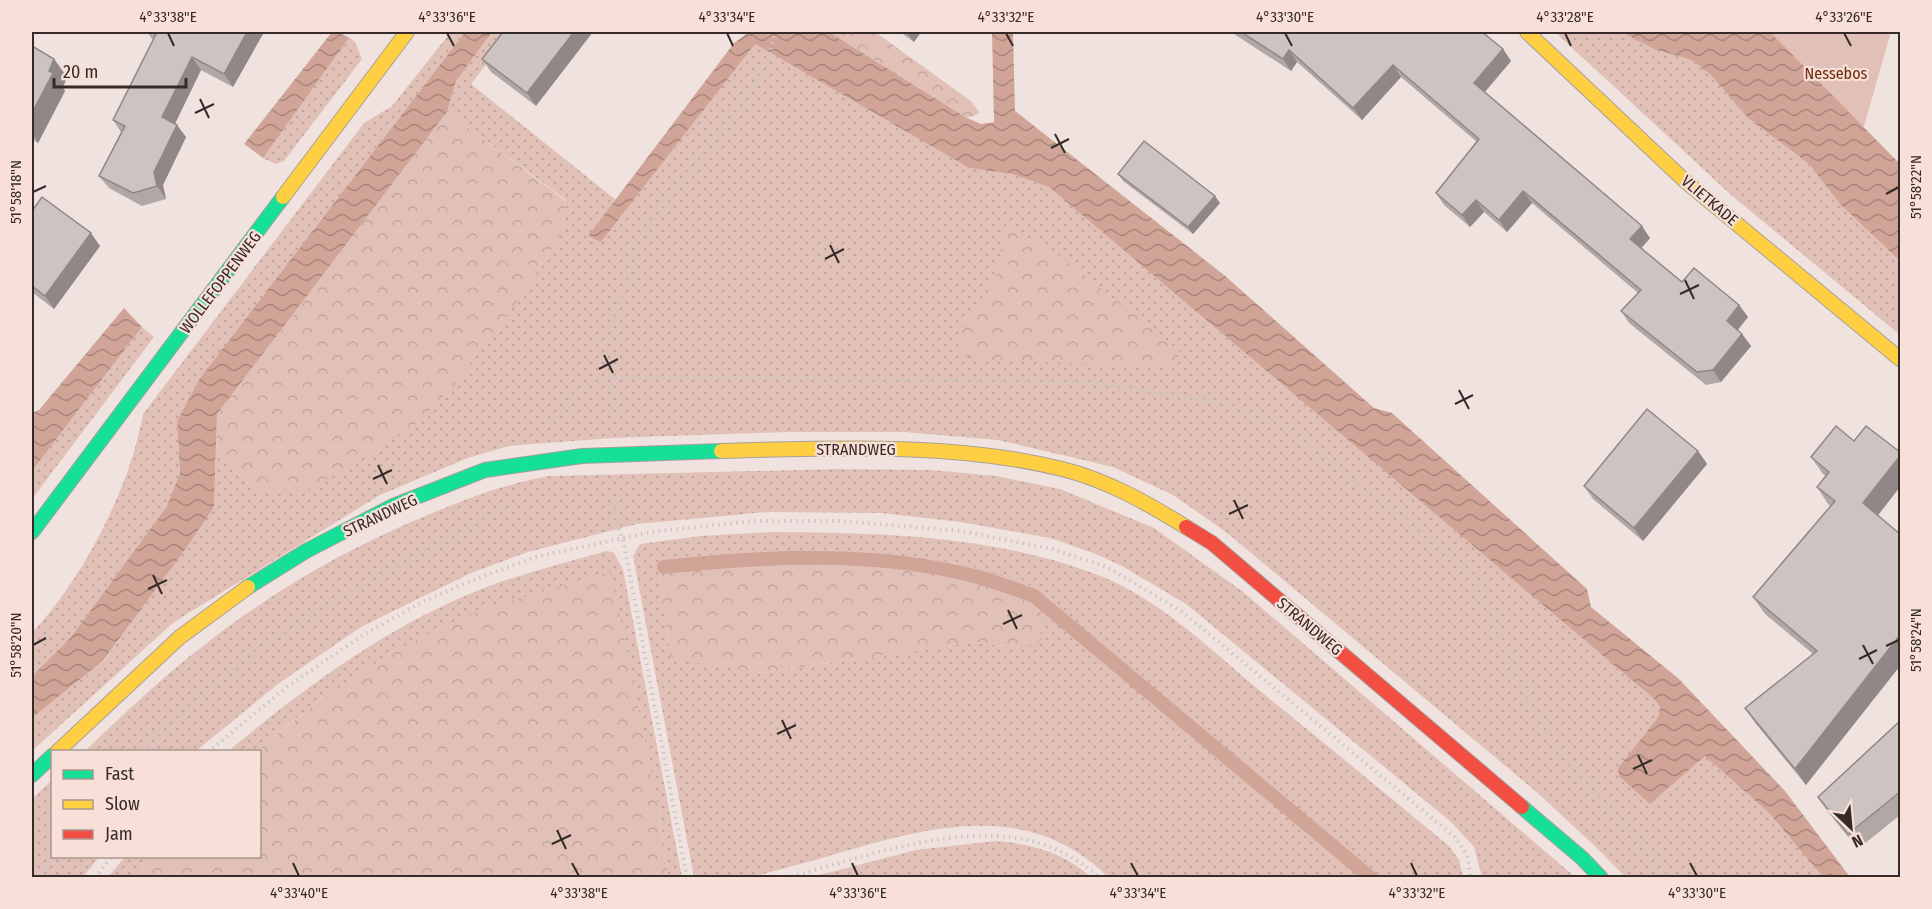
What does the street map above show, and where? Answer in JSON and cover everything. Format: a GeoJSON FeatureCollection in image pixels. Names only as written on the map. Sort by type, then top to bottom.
{"type":"FeatureCollection","features":[{"type":"Feature","properties":{"kind":"street","name":"WOLLEFOPPENWEG"},"geometry":{"type":"LineString","coordinates":[[32,532],[407,32]]}},
{"type":"Feature","properties":{"kind":"street","name":"VLIETKADE"},"geometry":{"type":"LineString","coordinates":[[1527,32],[1684,180],[1900,359]]}},
{"type":"Feature","properties":{"kind":"street","name":"STRANDWEG"},"geometry":{"type":"LineString","coordinates":[[59,750],[180,638],[232,596],[306,551],[393,506],[485,470],[582,456],[789,449],[907,450],[995,457],[1063,470],[1136,496],[1212,543],[1582,858],[1601,878]]}},
{"type":"Feature","properties":{"kind":"street"},"geometry":{"type":"LineString","coordinates":[[32,775],[51,757]]}},
{"type":"Feature","properties":{"kind":"path"},"geometry":{"type":"LineString","coordinates":[[766,67],[774,32]]}},
{"type":"Feature","properties":{"kind":"path"},"geometry":{"type":"LineString","coordinates":[[542,460],[556,416],[580,386],[610,377],[1087,382],[1218,402],[1281,424],[1413,525],[1472,574],[1530,705],[1563,756],[1653,858],[1666,878]]}},
{"type":"Feature","properties":{"kind":"path"},"geometry":{"type":"LineString","coordinates":[[144,750],[155,736],[261,646],[352,590],[510,506]]}},
{"type":"Feature","properties":{"kind":"path"},"geometry":{"type":"LineString","coordinates":[[210,750],[287,687],[363,635],[422,602],[472,580],[536,557],[651,532],[752,521],[842,521],[961,531],[1052,549],[1107,567],[1181,611],[1455,837],[1467,855],[1471,878]]}},
{"type":"Feature","properties":{"kind":"path"},"geometry":{"type":"LineString","coordinates":[[786,878],[909,846],[974,834],[1011,835],[1045,843],[1069,854],[1099,878]]}},
{"type":"Feature","properties":{"kind":"path"},"geometry":{"type":"LineString","coordinates":[[39,878],[54,858]]}},
{"type":"Feature","properties":{"kind":"path"},"geometry":{"type":"LineString","coordinates":[[95,878],[110,858]]}},
{"type":"Feature","properties":{"kind":"green space"},"geometry":{"type":"Polygon","coordinates":[[[451,32],[465,32],[200,378],[177,421],[180,473],[167,506],[71,637],[32,676],[32,633],[69,586],[102,531],[127,472],[143,414],[364,123],[392,106],[451,32]]]}},
{"type":"Feature","properties":{"kind":"green space"},"geometry":{"type":"Polygon","coordinates":[[[492,32],[511,32],[471,84],[616,200],[589,236],[601,242],[755,44],[969,168],[1012,174],[1049,187],[1654,699],[1660,707],[1658,717],[1618,768],[1651,803],[1705,756],[1769,813],[1823,877],[1625,877],[1540,795],[1226,532],[1173,495],[1113,467],[998,440],[904,432],[789,432],[612,438],[509,446],[468,458],[380,495],[174,622],[32,751],[32,718],[104,661],[214,507],[216,455],[256,490],[525,291],[563,231],[566,200],[447,112],[456,81],[492,32]]]}},
{"type":"Feature","properties":{"kind":"green space"},"geometry":{"type":"Polygon","coordinates":[[[829,32],[875,32],[971,101],[980,113],[967,118],[829,32]]]}},
{"type":"Feature","properties":{"kind":"green space"},"geometry":{"type":"Polygon","coordinates":[[[1555,32],[1621,32],[1654,49],[1691,60],[1710,74],[1748,118],[1809,164],[1840,204],[1900,261],[1900,335],[1730,194],[1555,32]]]}},
{"type":"Feature","properties":{"kind":"green space","name":"Nessebos"},"geometry":{"type":"Polygon","coordinates":[[[1734,32],[1891,32],[1857,151],[1734,32]]]}},
{"type":"Feature","properties":{"kind":"green space"},"geometry":{"type":"Polygon","coordinates":[[[349,38],[355,42],[362,59],[284,161],[276,164],[263,158],[349,38]]]}},
{"type":"Feature","properties":{"kind":"green space"},"geometry":{"type":"Polygon","coordinates":[[[447,112],[566,201],[563,231],[525,291],[455,384],[416,424],[313,489],[256,490],[216,455],[217,414],[447,112]]]}},
{"type":"Feature","properties":{"kind":"green space"},"geometry":{"type":"Polygon","coordinates":[[[1004,225],[1056,253],[1179,350],[1178,363],[1156,366],[987,360],[960,355],[963,324],[983,300],[998,270],[1004,225]]]}},
{"type":"Feature","properties":{"kind":"green space"},"geometry":{"type":"Polygon","coordinates":[[[142,327],[154,337],[32,499],[32,471],[142,327]]]}},
{"type":"Feature","properties":{"kind":"green space"},"geometry":{"type":"Polygon","coordinates":[[[840,469],[932,470],[996,476],[1060,489],[1154,528],[1242,591],[1575,877],[1482,877],[1474,847],[1450,821],[1186,604],[1122,566],[1050,538],[960,522],[882,513],[768,512],[637,524],[528,552],[471,573],[361,627],[278,684],[197,750],[86,750],[191,656],[232,624],[311,572],[394,529],[470,498],[517,483],[549,476],[840,469]]]}},
{"type":"Feature","properties":{"kind":"green space"},"geometry":{"type":"Polygon","coordinates":[[[814,532],[937,539],[1018,552],[1098,575],[1161,609],[1199,639],[1449,846],[1459,860],[1463,877],[1108,877],[1068,847],[1025,831],[980,826],[934,830],[887,840],[749,877],[694,877],[633,556],[640,544],[701,536],[814,532]],[[829,550],[701,556],[658,563],[671,658],[762,673],[973,642],[1022,648],[957,563],[829,550]]]}},
{"type":"Feature","properties":{"kind":"green space"},"geometry":{"type":"Polygon","coordinates":[[[829,550],[939,560],[1018,580],[1043,592],[1041,640],[1022,648],[973,642],[762,673],[671,659],[658,563],[701,556],[829,550]]]}},
{"type":"Feature","properties":{"kind":"green space"},"geometry":{"type":"Polygon","coordinates":[[[606,551],[613,552],[623,569],[682,877],[663,877],[668,873],[659,811],[610,572],[352,679],[294,720],[258,750],[230,750],[318,681],[381,639],[448,603],[529,573],[606,551]]]}},
{"type":"Feature","properties":{"kind":"green space"},"geometry":{"type":"Polygon","coordinates":[[[611,572],[659,811],[668,873],[663,877],[137,877],[151,858],[261,858],[261,750],[258,750],[315,705],[399,649],[466,616],[611,572]]]}},
{"type":"Feature","properties":{"kind":"green space"},"geometry":{"type":"Polygon","coordinates":[[[51,781],[51,858],[98,858],[83,877],[32,877],[32,799],[51,781]]]}},
{"type":"Feature","properties":{"kind":"green space"},"geometry":{"type":"Polygon","coordinates":[[[995,841],[1021,844],[1046,851],[1070,862],[1091,877],[808,878],[916,850],[995,841]]]}},
{"type":"Feature","properties":{"kind":"green space"},"geometry":{"type":"Polygon","coordinates":[[[124,858],[151,858],[137,877],[108,877],[124,858]]]}},
{"type":"Feature","properties":{"kind":"water"},"geometry":{"type":"Polygon","coordinates":[[[332,32],[338,32],[349,38],[263,158],[244,144],[332,32]]]}},
{"type":"Feature","properties":{"kind":"water"},"geometry":{"type":"Polygon","coordinates":[[[465,32],[492,32],[456,81],[447,112],[217,414],[214,507],[103,661],[32,718],[32,676],[71,637],[167,506],[180,473],[177,421],[200,378],[465,32]]]}},
{"type":"Feature","properties":{"kind":"water"},"geometry":{"type":"Polygon","coordinates":[[[749,32],[829,32],[967,118],[981,124],[994,122],[992,32],[1013,32],[1015,111],[1224,275],[1374,408],[1392,413],[1587,589],[1591,607],[1679,679],[1785,791],[1850,877],[1823,877],[1769,813],[1705,756],[1650,804],[1619,776],[1618,768],[1658,717],[1660,707],[1654,699],[1049,187],[1012,174],[969,168],[755,44],[601,242],[588,236],[734,43],[749,32]]]}},
{"type":"Feature","properties":{"kind":"water"},"geometry":{"type":"Polygon","coordinates":[[[1621,32],[1770,32],[1900,164],[1900,261],[1840,204],[1809,164],[1748,118],[1710,74],[1691,60],[1654,49],[1621,32]]]}},
{"type":"Feature","properties":{"kind":"water"},"geometry":{"type":"Polygon","coordinates":[[[124,308],[142,327],[32,471],[32,413],[39,410],[124,308]]]}},
{"type":"Feature","properties":{"kind":"building"},"geometry":{"type":"Polygon","coordinates":[[[152,32],[247,32],[224,74],[192,57],[162,117],[177,125],[154,172],[157,186],[133,193],[99,176],[125,126],[113,120],[156,34],[152,32]]]}},
{"type":"Feature","properties":{"kind":"building"},"geometry":{"type":"Polygon","coordinates":[[[503,32],[574,32],[527,93],[482,59],[503,32]]]}},
{"type":"Feature","properties":{"kind":"building"},"geometry":{"type":"Polygon","coordinates":[[[1241,32],[1482,32],[1503,49],[1474,83],[1642,226],[1630,239],[1682,282],[1694,268],[1739,305],[1727,321],[1742,334],[1713,370],[1697,372],[1621,311],[1641,290],[1523,191],[1499,220],[1476,200],[1462,215],[1436,193],[1479,139],[1393,65],[1353,108],[1289,50],[1283,59],[1241,32]]]}},
{"type":"Feature","properties":{"kind":"building"},"geometry":{"type":"Polygon","coordinates":[[[32,46],[54,59],[49,71],[53,73],[32,113],[32,46]]]}},
{"type":"Feature","properties":{"kind":"building"},"geometry":{"type":"Polygon","coordinates":[[[1144,141],[1215,196],[1188,227],[1118,174],[1144,141]]]}},
{"type":"Feature","properties":{"kind":"building"},"geometry":{"type":"Polygon","coordinates":[[[42,197],[91,233],[45,296],[32,286],[32,211],[42,197]]]}},
{"type":"Feature","properties":{"kind":"building"},"geometry":{"type":"Polygon","coordinates":[[[1647,409],[1698,451],[1634,528],[1584,486],[1647,409]]]}},
{"type":"Feature","properties":{"kind":"building"},"geometry":{"type":"Polygon","coordinates":[[[1836,426],[1854,441],[1866,426],[1900,452],[1900,456],[1863,503],[1900,534],[1900,635],[1795,769],[1745,708],[1817,651],[1753,597],[1835,501],[1817,487],[1829,472],[1811,457],[1836,426]]]}},
{"type":"Feature","properties":{"kind":"building"},"geometry":{"type":"Polygon","coordinates":[[[1900,721],[1900,792],[1848,834],[1818,797],[1900,721]]]}},
{"type":"Feature","properties":{"kind":"waterway"},"geometry":{"type":"LineString","coordinates":[[664,567],[783,558],[864,559],[943,569],[982,578],[1034,596],[1371,878]]}},
{"type":"Feature","properties":{"kind":"traffic: fast"},"geometry":{"type":"LineString","coordinates":[[32,532],[283,197]]}},
{"type":"Feature","properties":{"kind":"traffic: fast"},"geometry":{"type":"LineString","coordinates":[[248,587],[306,551],[393,506],[485,470],[582,456],[721,451]]}},
{"type":"Feature","properties":{"kind":"traffic: fast"},"geometry":{"type":"LineString","coordinates":[[32,775],[51,757]]}},
{"type":"Feature","properties":{"kind":"traffic: fast"},"geometry":{"type":"LineString","coordinates":[[1522,807],[1582,858],[1601,878]]}},
{"type":"Feature","properties":{"kind":"traffic: slow"},"geometry":{"type":"LineString","coordinates":[[283,197],[407,32]]}},
{"type":"Feature","properties":{"kind":"traffic: slow"},"geometry":{"type":"LineString","coordinates":[[1527,32],[1684,180],[1900,359]]}},
{"type":"Feature","properties":{"kind":"traffic: slow"},"geometry":{"type":"LineString","coordinates":[[721,451],[893,449],[979,454],[1021,460],[1095,479],[1141,501],[1186,527]]}},
{"type":"Feature","properties":{"kind":"traffic: slow"},"geometry":{"type":"LineString","coordinates":[[59,750],[180,637],[248,587]]}},
{"type":"Feature","properties":{"kind":"traffic: jam"},"geometry":{"type":"LineString","coordinates":[[1186,527],[1212,543],[1522,807]]}}]}
